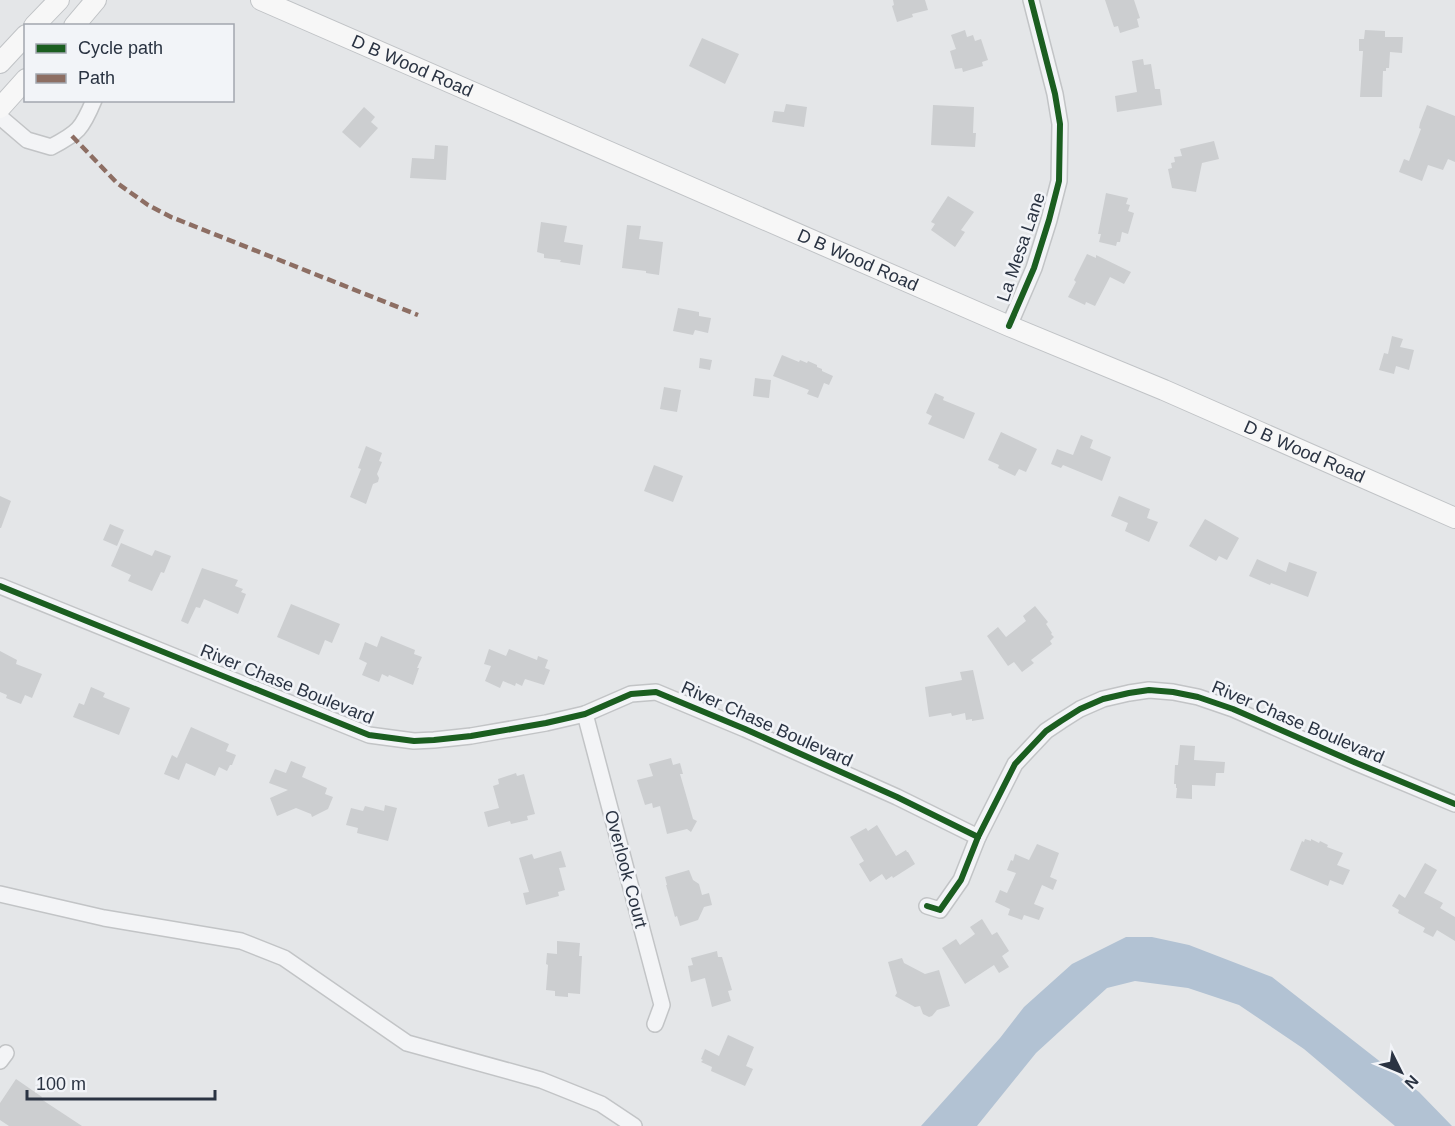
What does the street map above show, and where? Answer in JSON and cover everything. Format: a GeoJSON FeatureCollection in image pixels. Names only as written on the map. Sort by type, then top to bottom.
{"type":"FeatureCollection","features":[{"type":"Feature","properties":{"kind":"main road"},"geometry":{"type":"LineString","coordinates":[[36,24],[59,0]]}},
{"type":"Feature","properties":{"kind":"main road"},"geometry":{"type":"LineString","coordinates":[[76,24],[96,0]]}},
{"type":"Feature","properties":{"kind":"main road","name":"D B Wood Road"},"geometry":{"type":"LineString","coordinates":[[261,0],[1455,518]]}},
{"type":"Feature","properties":{"kind":"main road"},"geometry":{"type":"LineString","coordinates":[[0,63],[24,37]]}},
{"type":"Feature","properties":{"kind":"main road"},"geometry":{"type":"LineString","coordinates":[[0,108],[24,81]]}},
{"type":"Feature","properties":{"kind":"street","name":"La Mesa Lane"},"geometry":{"type":"LineString","coordinates":[[1009,326],[1034,268],[1059,181],[1060,124],[1055,94],[1031,0]]}},
{"type":"Feature","properties":{"kind":"street"},"geometry":{"type":"LineString","coordinates":[[0,117],[27,140],[51,147],[72,136],[85,121],[92,102]]}},
{"type":"Feature","properties":{"kind":"street","name":"River Chase Boulevard"},"geometry":{"type":"LineString","coordinates":[[0,586],[369,735],[399,740],[434,740],[524,728],[585,714],[632,694],[656,692],[897,797],[978,837],[1015,764],[1046,731],[1080,709],[1103,699],[1149,690],[1198,697],[1233,709],[1455,804]]}},
{"type":"Feature","properties":{"kind":"street","name":"Overlook Court"},"geometry":{"type":"LineString","coordinates":[[585,714],[662,1005],[655,1024]]}},
{"type":"Feature","properties":{"kind":"street"},"geometry":{"type":"LineString","coordinates":[[927,906],[940,910],[961,880],[978,837]]}},
{"type":"Feature","properties":{"kind":"street"},"geometry":{"type":"LineString","coordinates":[[0,894],[104,918],[241,941],[284,958],[407,1043],[541,1080],[601,1104],[634,1126]]}},
{"type":"Feature","properties":{"kind":"water"},"geometry":{"type":"Polygon","coordinates":[[[1126,937],[1152,937],[1189,945],[1272,977],[1419,1092],[1452,1126],[1395,1126],[1304,1049],[1239,1005],[1188,988],[1135,981],[1107,988],[1036,1053],[977,1126],[921,1126],[1000,1038],[1024,1007],[1072,964],[1126,937]]]}},
{"type":"Feature","properties":{"kind":"building"},"geometry":{"type":"Polygon","coordinates":[[[893,0],[925,0],[928,10],[912,14],[913,17],[897,22],[892,6],[894,5],[893,0]]]}},
{"type":"Feature","properties":{"kind":"building"},"geometry":{"type":"Polygon","coordinates":[[[1105,0],[1134,0],[1140,18],[1137,19],[1139,27],[1120,33],[1118,26],[1114,27],[1105,0]]]}},
{"type":"Feature","properties":{"kind":"building"},"geometry":{"type":"Polygon","coordinates":[[[965,30],[967,37],[973,35],[975,41],[981,39],[988,60],[982,62],[983,66],[963,72],[962,68],[955,69],[950,51],[956,49],[951,35],[965,30]]]}},
{"type":"Feature","properties":{"kind":"building"},"geometry":{"type":"Polygon","coordinates":[[[1365,30],[1385,31],[1385,37],[1403,37],[1402,53],[1390,52],[1389,68],[1383,71],[1382,97],[1360,97],[1363,51],[1359,51],[1359,39],[1364,39],[1365,30]]]}},
{"type":"Feature","properties":{"kind":"building"},"geometry":{"type":"Polygon","coordinates":[[[702,38],[739,54],[725,84],[689,66],[702,38]]]}},
{"type":"Feature","properties":{"kind":"building"},"geometry":{"type":"Polygon","coordinates":[[[1143,59],[1144,65],[1151,64],[1155,89],[1160,89],[1162,105],[1117,112],[1115,96],[1137,92],[1132,61],[1143,59]]]}},
{"type":"Feature","properties":{"kind":"building"},"geometry":{"type":"Polygon","coordinates":[[[786,104],[807,107],[804,127],[772,122],[774,111],[784,112],[786,104]]]}},
{"type":"Feature","properties":{"kind":"building"},"geometry":{"type":"Polygon","coordinates":[[[933,105],[974,107],[975,147],[931,145],[933,105]]]}},
{"type":"Feature","properties":{"kind":"building"},"geometry":{"type":"Polygon","coordinates":[[[1427,105],[1455,116],[1455,162],[1448,159],[1443,170],[1428,165],[1422,181],[1399,172],[1404,159],[1409,161],[1427,105]]]}},
{"type":"Feature","properties":{"kind":"building"},"geometry":{"type":"Polygon","coordinates":[[[364,107],[375,117],[371,122],[378,128],[360,148],[342,132],[364,107]]]}},
{"type":"Feature","properties":{"kind":"building"},"geometry":{"type":"Polygon","coordinates":[[[1214,141],[1219,159],[1202,163],[1196,192],[1172,188],[1168,169],[1172,168],[1171,163],[1175,162],[1174,157],[1182,156],[1180,149],[1214,141]]]}},
{"type":"Feature","properties":{"kind":"building"},"geometry":{"type":"Polygon","coordinates":[[[435,145],[448,146],[446,180],[410,178],[412,158],[434,159],[435,145]]]}},
{"type":"Feature","properties":{"kind":"building"},"geometry":{"type":"Polygon","coordinates":[[[1106,193],[1128,198],[1126,204],[1130,205],[1128,211],[1134,213],[1128,234],[1122,232],[1120,242],[1117,242],[1116,246],[1099,242],[1101,234],[1098,234],[1106,193]]]}},
{"type":"Feature","properties":{"kind":"building"},"geometry":{"type":"Polygon","coordinates":[[[948,196],[974,212],[961,230],[965,232],[955,247],[931,230],[935,224],[931,222],[948,196]]]}},
{"type":"Feature","properties":{"kind":"building"},"geometry":{"type":"Polygon","coordinates":[[[541,222],[567,226],[564,242],[583,245],[580,265],[544,258],[544,254],[537,252],[541,222]]]}},
{"type":"Feature","properties":{"kind":"building"},"geometry":{"type":"Polygon","coordinates":[[[627,225],[641,226],[639,239],[663,242],[659,275],[622,268],[627,225]]]}},
{"type":"Feature","properties":{"kind":"building"},"geometry":{"type":"Polygon","coordinates":[[[1087,254],[1096,258],[1096,255],[1131,272],[1124,284],[1110,277],[1095,306],[1086,302],[1085,305],[1068,297],[1087,254]]]}},
{"type":"Feature","properties":{"kind":"building"},"geometry":{"type":"Polygon","coordinates":[[[678,308],[699,312],[699,316],[711,318],[708,333],[695,330],[693,335],[673,331],[678,308]]]}},
{"type":"Feature","properties":{"kind":"building"},"geometry":{"type":"Polygon","coordinates":[[[1392,336],[1403,339],[1400,347],[1414,350],[1409,370],[1396,366],[1394,374],[1379,370],[1384,353],[1388,354],[1392,336]]]}},
{"type":"Feature","properties":{"kind":"building"},"geometry":{"type":"Polygon","coordinates":[[[782,355],[799,362],[800,360],[807,363],[808,361],[833,376],[829,385],[824,383],[818,398],[807,394],[809,390],[773,376],[782,355]]]}},
{"type":"Feature","properties":{"kind":"building"},"geometry":{"type":"Polygon","coordinates":[[[700,358],[712,360],[710,370],[699,368],[700,358]]]}},
{"type":"Feature","properties":{"kind":"building"},"geometry":{"type":"Polygon","coordinates":[[[755,378],[771,380],[769,398],[753,396],[755,378]]]}},
{"type":"Feature","properties":{"kind":"building"},"geometry":{"type":"Polygon","coordinates":[[[664,387],[681,390],[677,412],[660,409],[664,387]]]}},
{"type":"Feature","properties":{"kind":"building"},"geometry":{"type":"Polygon","coordinates":[[[935,393],[944,397],[943,400],[975,413],[964,439],[928,424],[932,416],[926,413],[935,393]]]}},
{"type":"Feature","properties":{"kind":"building"},"geometry":{"type":"Polygon","coordinates":[[[1001,432],[1037,449],[1026,472],[1019,469],[1015,476],[988,460],[1001,432]]]}},
{"type":"Feature","properties":{"kind":"building"},"geometry":{"type":"Polygon","coordinates":[[[1081,435],[1093,440],[1090,448],[1111,457],[1102,481],[1063,465],[1061,468],[1051,464],[1057,449],[1073,455],[1081,435]]]}},
{"type":"Feature","properties":{"kind":"building"},"geometry":{"type":"Polygon","coordinates":[[[366,446],[382,453],[379,461],[382,462],[377,474],[378,482],[373,484],[366,504],[350,497],[361,469],[358,468],[366,446]]]}},
{"type":"Feature","properties":{"kind":"building"},"geometry":{"type":"Polygon","coordinates":[[[654,465],[683,476],[673,502],[644,491],[654,465]]]}},
{"type":"Feature","properties":{"kind":"building"},"geometry":{"type":"Polygon","coordinates":[[[0,496],[11,501],[1,528],[0,528],[0,496]]]}},
{"type":"Feature","properties":{"kind":"building"},"geometry":{"type":"Polygon","coordinates":[[[1119,496],[1150,509],[1147,518],[1158,522],[1149,542],[1125,531],[1128,523],[1111,516],[1119,496]]]}},
{"type":"Feature","properties":{"kind":"building"},"geometry":{"type":"Polygon","coordinates":[[[1205,519],[1239,538],[1227,560],[1219,556],[1216,561],[1189,546],[1205,519]]]}},
{"type":"Feature","properties":{"kind":"building"},"geometry":{"type":"Polygon","coordinates":[[[110,524],[124,530],[117,546],[103,540],[110,524]]]}},
{"type":"Feature","properties":{"kind":"building"},"geometry":{"type":"Polygon","coordinates":[[[121,543],[152,556],[155,550],[171,556],[164,573],[161,572],[152,591],[128,581],[131,575],[111,566],[121,543]]]}},
{"type":"Feature","properties":{"kind":"building"},"geometry":{"type":"Polygon","coordinates":[[[1257,559],[1286,572],[1289,562],[1317,572],[1308,597],[1249,576],[1257,559]]]}},
{"type":"Feature","properties":{"kind":"building"},"geometry":{"type":"Polygon","coordinates":[[[202,568],[238,580],[235,586],[243,589],[241,592],[246,594],[238,614],[204,599],[200,608],[196,607],[188,624],[181,621],[202,568]]]}},
{"type":"Feature","properties":{"kind":"building"},"geometry":{"type":"Polygon","coordinates":[[[291,604],[340,624],[332,643],[325,640],[319,655],[277,637],[291,604]]]}},
{"type":"Feature","properties":{"kind":"building"},"geometry":{"type":"Polygon","coordinates":[[[1035,606],[1048,622],[1046,624],[1054,637],[1050,641],[1052,644],[1031,660],[1034,663],[1022,672],[1014,662],[1008,666],[987,636],[998,627],[1006,637],[1026,621],[1023,616],[1035,606]]]}},
{"type":"Feature","properties":{"kind":"building"},"geometry":{"type":"Polygon","coordinates":[[[381,636],[415,650],[414,654],[422,657],[413,685],[389,675],[388,677],[382,674],[379,682],[362,675],[367,663],[359,659],[365,642],[377,647],[381,636]]]}},
{"type":"Feature","properties":{"kind":"building"},"geometry":{"type":"Polygon","coordinates":[[[489,649],[506,656],[509,649],[537,660],[538,656],[548,660],[545,668],[550,670],[544,685],[525,679],[522,686],[503,681],[500,688],[485,681],[491,666],[484,664],[489,649]]]}},
{"type":"Feature","properties":{"kind":"building"},"geometry":{"type":"Polygon","coordinates":[[[0,651],[17,660],[16,664],[42,674],[32,698],[25,695],[21,704],[6,698],[7,695],[0,692],[0,651]]]}},
{"type":"Feature","properties":{"kind":"building"},"geometry":{"type":"Polygon","coordinates":[[[973,670],[984,719],[966,720],[965,713],[929,717],[925,687],[962,680],[960,672],[973,670]]]}},
{"type":"Feature","properties":{"kind":"building"},"geometry":{"type":"Polygon","coordinates":[[[91,687],[105,693],[103,697],[130,708],[119,735],[73,717],[79,703],[84,705],[91,687]]]}},
{"type":"Feature","properties":{"kind":"building"},"geometry":{"type":"Polygon","coordinates":[[[191,727],[229,744],[226,751],[236,755],[227,771],[219,767],[215,776],[186,763],[179,780],[164,774],[172,755],[177,758],[191,727]]]}},
{"type":"Feature","properties":{"kind":"building"},"geometry":{"type":"Polygon","coordinates":[[[1180,745],[1195,746],[1194,760],[1225,762],[1224,773],[1216,773],[1215,786],[1192,785],[1192,799],[1176,798],[1175,765],[1178,765],[1180,745]]]}},
{"type":"Feature","properties":{"kind":"building"},"geometry":{"type":"Polygon","coordinates":[[[671,758],[673,765],[680,763],[683,774],[680,774],[693,819],[697,821],[691,832],[687,829],[667,834],[660,806],[653,808],[652,803],[645,805],[637,780],[653,776],[649,764],[671,758]]]}},
{"type":"Feature","properties":{"kind":"building"},"geometry":{"type":"Polygon","coordinates":[[[291,761],[306,767],[302,777],[327,788],[325,794],[333,797],[328,809],[312,817],[311,814],[296,808],[277,816],[270,798],[288,790],[269,783],[275,769],[286,773],[291,761]]]}},
{"type":"Feature","properties":{"kind":"building"},"geometry":{"type":"Polygon","coordinates":[[[516,773],[517,776],[524,774],[535,814],[527,816],[528,820],[511,824],[510,821],[488,827],[484,812],[499,808],[493,786],[499,784],[498,779],[516,773]]]}},
{"type":"Feature","properties":{"kind":"building"},"geometry":{"type":"Polygon","coordinates":[[[385,805],[397,808],[388,841],[357,833],[358,828],[346,825],[351,808],[363,811],[365,806],[384,811],[385,805]]]}},
{"type":"Feature","properties":{"kind":"building"},"geometry":{"type":"Polygon","coordinates":[[[877,825],[896,856],[906,850],[915,864],[893,878],[892,876],[886,880],[882,874],[870,882],[859,864],[864,861],[850,837],[866,828],[868,831],[877,825]]]}},
{"type":"Feature","properties":{"kind":"building"},"geometry":{"type":"Polygon","coordinates":[[[1305,839],[1319,843],[1320,841],[1328,845],[1327,847],[1343,853],[1337,865],[1350,870],[1343,885],[1330,880],[1328,886],[1290,870],[1302,841],[1304,842],[1305,839]]]}},
{"type":"Feature","properties":{"kind":"building"},"geometry":{"type":"Polygon","coordinates":[[[1037,844],[1059,853],[1050,877],[1057,880],[1053,890],[1042,885],[1034,904],[1044,908],[1039,920],[1024,915],[1022,920],[1008,915],[1010,909],[995,902],[1000,890],[1007,893],[1016,873],[1007,870],[1015,854],[1029,860],[1037,844]]]}},
{"type":"Feature","properties":{"kind":"building"},"geometry":{"type":"Polygon","coordinates":[[[561,851],[566,867],[559,868],[565,890],[558,892],[559,896],[526,905],[523,893],[529,892],[519,858],[532,854],[534,859],[561,851]]]}},
{"type":"Feature","properties":{"kind":"building"},"geometry":{"type":"Polygon","coordinates":[[[1425,863],[1437,870],[1424,893],[1443,903],[1440,908],[1455,917],[1455,941],[1437,930],[1433,937],[1423,932],[1425,928],[1398,913],[1399,910],[1392,906],[1399,894],[1405,898],[1425,863]]]}},
{"type":"Feature","properties":{"kind":"building"},"geometry":{"type":"Polygon","coordinates":[[[689,870],[693,880],[699,884],[702,895],[709,893],[712,905],[704,907],[698,920],[680,926],[677,916],[675,917],[665,877],[689,870]]]}},
{"type":"Feature","properties":{"kind":"building"},"geometry":{"type":"Polygon","coordinates":[[[982,919],[992,935],[997,932],[1009,951],[1002,956],[1009,967],[999,973],[994,965],[965,984],[942,948],[956,939],[960,945],[975,934],[970,927],[982,919]]]}},
{"type":"Feature","properties":{"kind":"building"},"geometry":{"type":"Polygon","coordinates":[[[557,941],[580,943],[579,956],[582,956],[580,994],[568,993],[568,997],[555,996],[555,991],[546,990],[547,953],[557,954],[557,941]]]}},
{"type":"Feature","properties":{"kind":"building"},"geometry":{"type":"Polygon","coordinates":[[[717,951],[718,957],[722,957],[732,990],[728,991],[731,1001],[712,1007],[705,978],[691,982],[688,966],[693,965],[691,958],[717,951]]]}},
{"type":"Feature","properties":{"kind":"building"},"geometry":{"type":"Polygon","coordinates":[[[902,958],[904,963],[925,974],[939,970],[950,1006],[937,1010],[929,1017],[923,1014],[920,1006],[915,1007],[895,996],[897,993],[888,962],[902,958]]]}},
{"type":"Feature","properties":{"kind":"building"},"geometry":{"type":"Polygon","coordinates":[[[728,1035],[754,1047],[746,1066],[753,1069],[745,1086],[711,1071],[712,1067],[701,1062],[705,1049],[719,1056],[728,1035]]]}},
{"type":"Feature","properties":{"kind":"building"},"geometry":{"type":"Polygon","coordinates":[[[16,1079],[82,1126],[9,1126],[0,1120],[0,1103],[16,1079]]]}},
{"type":"Feature","properties":{"kind":"marked path"},"geometry":{"type":"LineString","coordinates":[[72,136],[117,183],[148,205],[171,217],[418,315]]}},
{"type":"Feature","properties":{"kind":"cycle path"},"geometry":{"type":"LineString","coordinates":[[1009,326],[1034,268],[1059,181],[1060,124],[1055,94],[1031,0]]}},
{"type":"Feature","properties":{"kind":"cycle path"},"geometry":{"type":"LineString","coordinates":[[0,586],[369,735],[414,741],[471,736],[585,714],[631,694],[656,692],[897,797],[978,837]]}},
{"type":"Feature","properties":{"kind":"cycle path"},"geometry":{"type":"LineString","coordinates":[[927,906],[940,910],[961,880],[978,837],[1015,764],[1046,731],[1080,709],[1103,699],[1129,693],[1149,690],[1198,697],[1233,709],[1455,804]]}}]}
